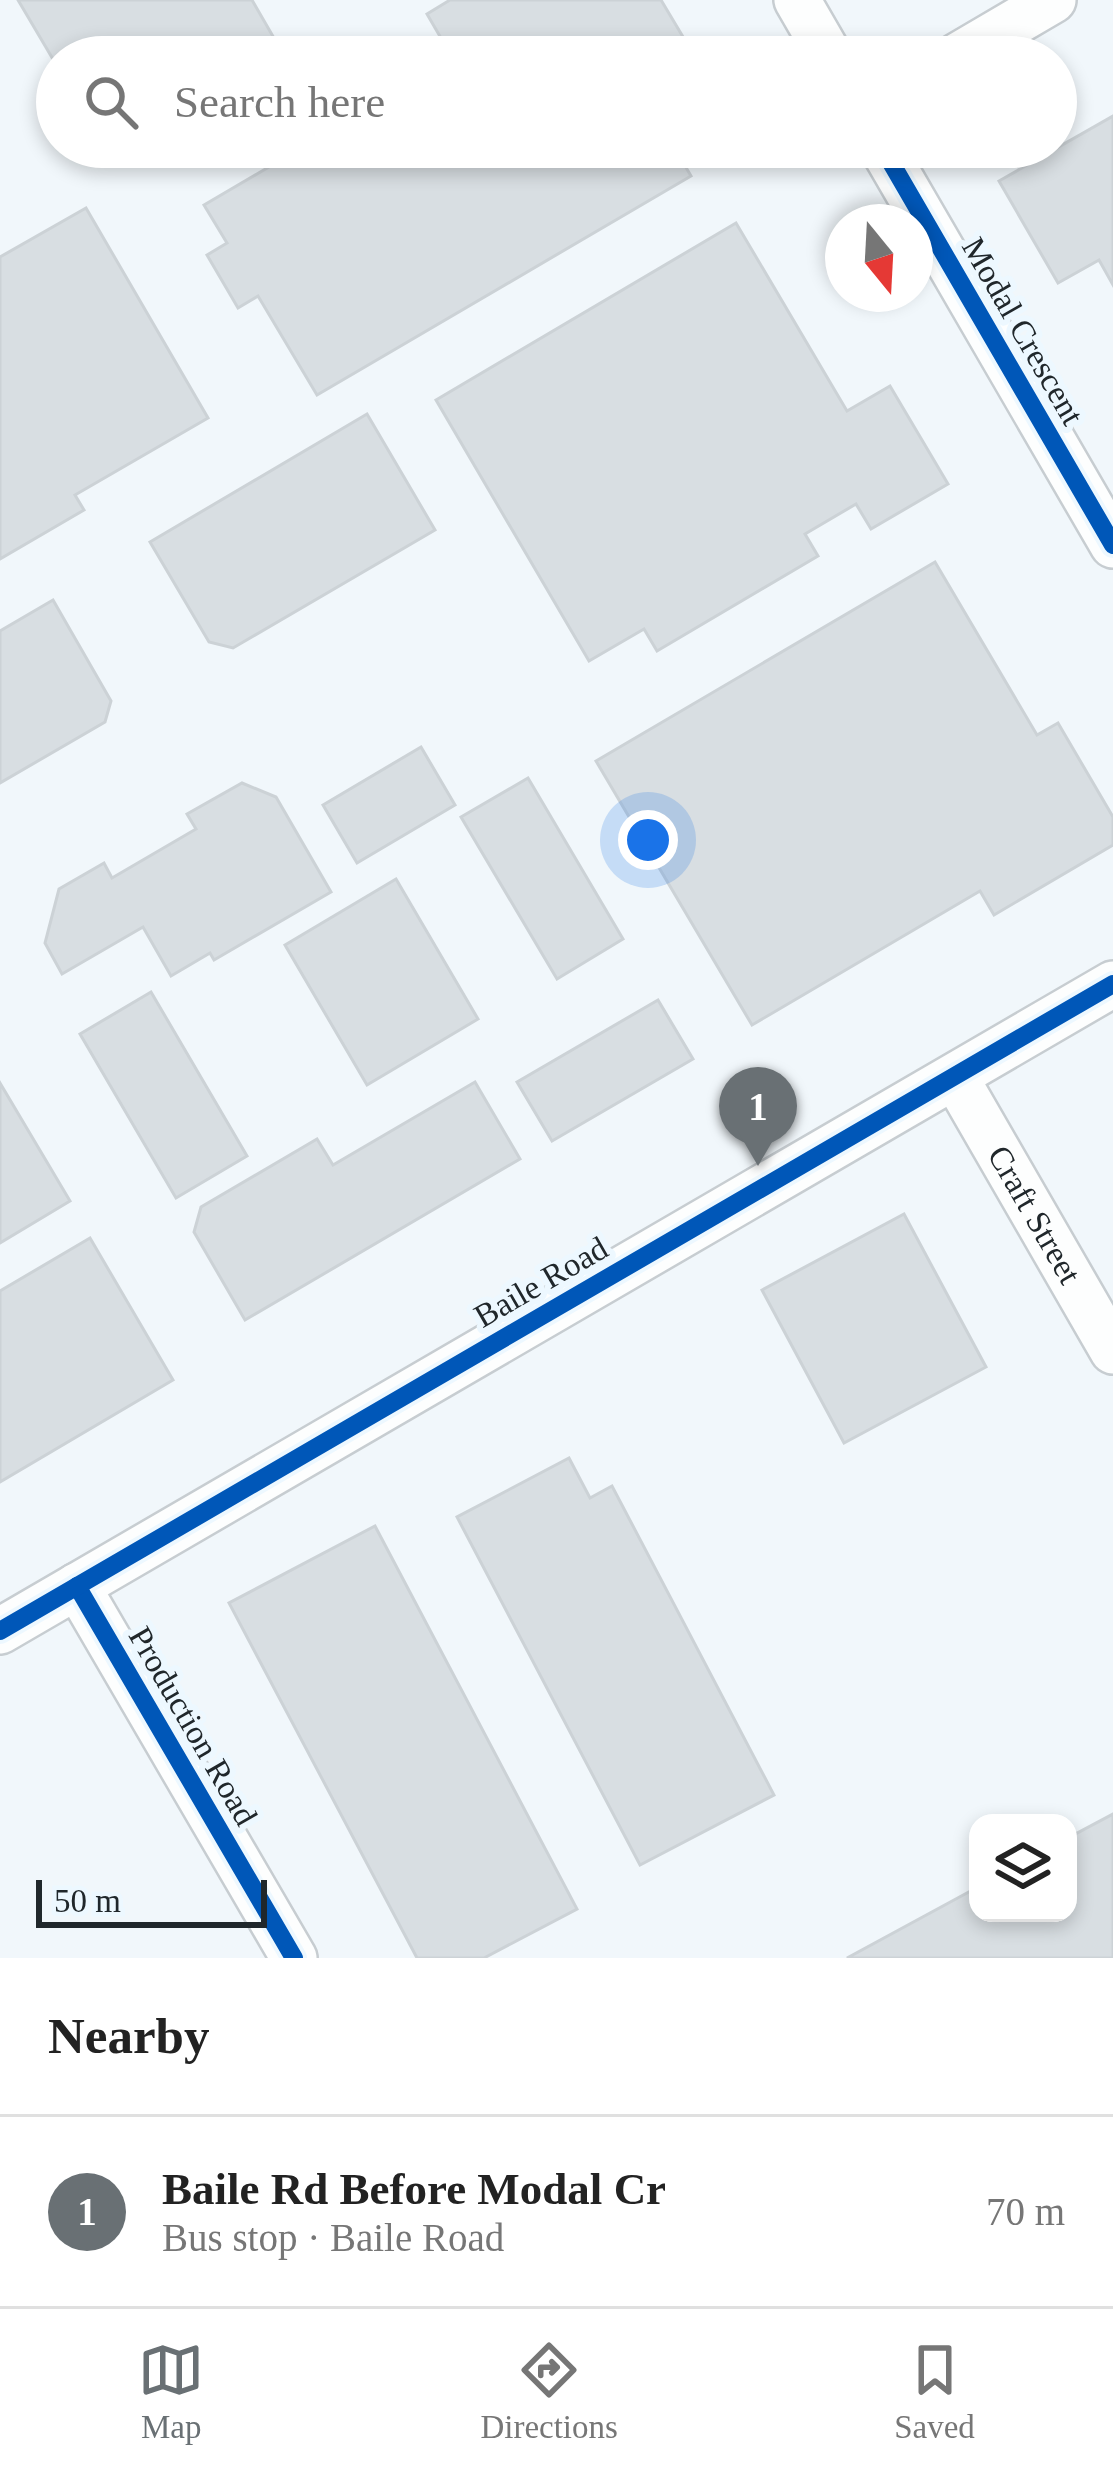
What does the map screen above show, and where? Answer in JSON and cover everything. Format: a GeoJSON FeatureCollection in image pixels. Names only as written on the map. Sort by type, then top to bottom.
{"type":"FeatureCollection","features":[{"type":"Feature","properties":{"kind":"street"},"geometry":{"type":"LineString","coordinates":[[797,0],[818,36]]}},
{"type":"Feature","properties":{"kind":"street"},"geometry":{"type":"LineString","coordinates":[[992,36],[1053,0]]}},
{"type":"Feature","properties":{"kind":"street","name":"Modal Crescent"},"geometry":{"type":"LineString","coordinates":[[894,168],[1113,545]]}},
{"type":"Feature","properties":{"kind":"street","name":"Baile Road"},"geometry":{"type":"LineString","coordinates":[[0,1631],[1113,984]]}},
{"type":"Feature","properties":{"kind":"street","name":"Craft Street"},"geometry":{"type":"LineString","coordinates":[[955,1077],[1113,1351]]}},
{"type":"Feature","properties":{"kind":"street","name":"Production Road"},"geometry":{"type":"LineString","coordinates":[[77,1586],[294,1958]]}},
{"type":"Feature","properties":{"kind":"building"},"geometry":{"type":"Polygon","coordinates":[[[18,0],[252,0],[273,36],[39,36],[18,0]]]}},
{"type":"Feature","properties":{"kind":"building"},"geometry":{"type":"Polygon","coordinates":[[[450,0],[661,0],[682,36],[440,36],[427,14],[450,0]]]}},
{"type":"Feature","properties":{"kind":"building"},"geometry":{"type":"Polygon","coordinates":[[[1113,116],[1113,285],[1099,260],[1058,283],[999,181],[1022,168],[1077,168],[1077,137],[1113,116]]]}},
{"type":"Feature","properties":{"kind":"building"},"geometry":{"type":"Polygon","coordinates":[[[267,168],[686,168],[691,176],[317,395],[258,296],[238,308],[207,255],[227,243],[204,205],[267,168]]]}},
{"type":"Feature","properties":{"kind":"building"},"geometry":{"type":"Polygon","coordinates":[[[86,208],[208,418],[75,495],[84,510],[0,559],[0,257],[86,208]]]}},
{"type":"Feature","properties":{"kind":"building"},"geometry":{"type":"Polygon","coordinates":[[[736,223],[847,411],[890,386],[948,484],[871,529],[856,504],[805,534],[818,556],[657,651],[644,629],[589,661],[436,400],[736,223]]]}},
{"type":"Feature","properties":{"kind":"building"},"geometry":{"type":"Polygon","coordinates":[[[367,414],[435,530],[233,648],[209,642],[150,542],[367,414]]]}},
{"type":"Feature","properties":{"kind":"building"},"geometry":{"type":"Polygon","coordinates":[[[935,562],[1037,735],[1058,723],[1113,817],[1113,845],[994,915],[980,891],[752,1025],[596,761],[935,562]]]}},
{"type":"Feature","properties":{"kind":"building"},"geometry":{"type":"Polygon","coordinates":[[[53,600],[111,701],[105,722],[0,783],[0,631],[53,600]]]}},
{"type":"Feature","properties":{"kind":"building"},"geometry":{"type":"Polygon","coordinates":[[[421,747],[455,805],[357,863],[323,805],[421,747]]]}},
{"type":"Feature","properties":{"kind":"building"},"geometry":{"type":"Polygon","coordinates":[[[528,778],[623,939],[557,979],[461,817],[528,778]]]}},
{"type":"Feature","properties":{"kind":"building"},"geometry":{"type":"Polygon","coordinates":[[[242,783],[276,797],[331,892],[214,960],[210,953],[171,976],[143,927],[62,974],[45,943],[59,889],[104,863],[112,878],[196,829],[187,814],[242,783]]]}},
{"type":"Feature","properties":{"kind":"building"},"geometry":{"type":"Polygon","coordinates":[[[396,879],[478,1019],[367,1085],[285,945],[396,879]]]}},
{"type":"Feature","properties":{"kind":"building"},"geometry":{"type":"Polygon","coordinates":[[[151,992],[247,1156],[176,1198],[80,1034],[151,992]]]}},
{"type":"Feature","properties":{"kind":"building"},"geometry":{"type":"Polygon","coordinates":[[[658,1000],[693,1059],[552,1141],[517,1082],[658,1000]]]}},
{"type":"Feature","properties":{"kind":"building"},"geometry":{"type":"Polygon","coordinates":[[[475,1082],[520,1159],[245,1320],[194,1232],[201,1207],[317,1139],[333,1165],[475,1082]]]}},
{"type":"Feature","properties":{"kind":"building"},"geometry":{"type":"Polygon","coordinates":[[[0,1083],[70,1201],[0,1243],[0,1083]]]}},
{"type":"Feature","properties":{"kind":"building"},"geometry":{"type":"Polygon","coordinates":[[[904,1214],[986,1367],[844,1443],[762,1290],[904,1214]]]}},
{"type":"Feature","properties":{"kind":"building"},"geometry":{"type":"Polygon","coordinates":[[[90,1238],[173,1380],[0,1482],[0,1291],[90,1238]]]}},
{"type":"Feature","properties":{"kind":"building"},"geometry":{"type":"Polygon","coordinates":[[[569,1458],[590,1498],[612,1486],[774,1795],[640,1865],[457,1517],[569,1458]]]}},
{"type":"Feature","properties":{"kind":"building"},"geometry":{"type":"Polygon","coordinates":[[[375,1526],[577,1909],[484,1958],[417,1958],[229,1603],[375,1526]]]}},
{"type":"Feature","properties":{"kind":"building"},"geometry":{"type":"Polygon","coordinates":[[[1113,1814],[1113,1958],[847,1958],[969,1892],[969,1922],[1077,1922],[1077,1833],[1113,1814]]]}},
{"type":"Feature","properties":{"kind":"cycle path"},"geometry":{"type":"LineString","coordinates":[[894,168],[1113,545]]}},
{"type":"Feature","properties":{"kind":"cycle path"},"geometry":{"type":"LineString","coordinates":[[0,1631],[1113,984]]}},
{"type":"Feature","properties":{"kind":"cycle path"},"geometry":{"type":"LineString","coordinates":[[77,1586],[294,1958]]}},
{"type":"Feature","properties":{"kind":"place","name":"Baile Rd Before Modal Cr"},"geometry":{"type":"Point","coordinates":[758,1166]}}]}
